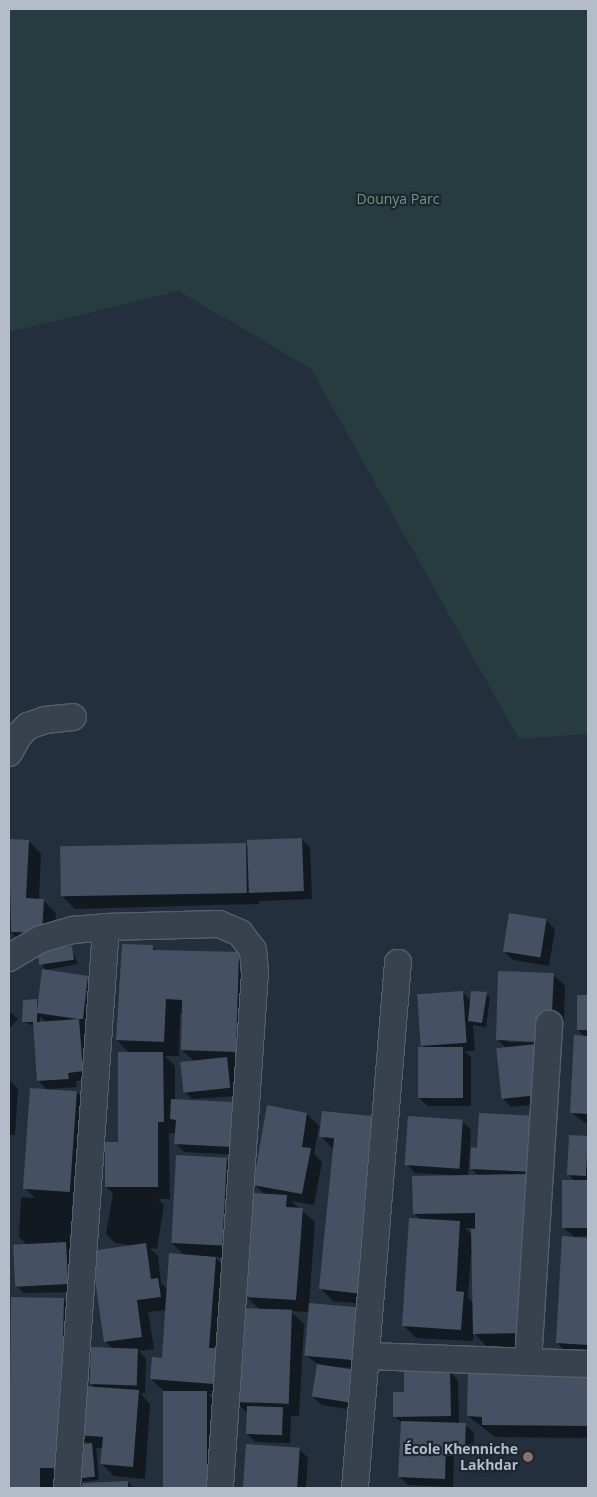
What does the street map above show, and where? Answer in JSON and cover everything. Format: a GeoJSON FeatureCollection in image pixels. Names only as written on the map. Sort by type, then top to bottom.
{"type":"FeatureCollection","features":[{"type":"Feature","properties":{"kind":"street"},"geometry":{"type":"LineString","coordinates":[[9,753],[18,735],[28,726],[45,720],[73,717]]}},
{"type":"Feature","properties":{"kind":"street"},"geometry":{"type":"LineString","coordinates":[[9,958],[41,939],[73,930],[106,927],[224,925],[240,933],[247,941],[255,961],[220,1488]]}},
{"type":"Feature","properties":{"kind":"street"},"geometry":{"type":"LineString","coordinates":[[67,1488],[106,927]]}},
{"type":"Feature","properties":{"kind":"street"},"geometry":{"type":"LineString","coordinates":[[355,1488],[398,962]]}},
{"type":"Feature","properties":{"kind":"street"},"geometry":{"type":"LineString","coordinates":[[528,1362],[549,1024]]}},
{"type":"Feature","properties":{"kind":"street"},"geometry":{"type":"LineString","coordinates":[[367,1356],[588,1364]]}},
{"type":"Feature","properties":{"kind":"green space","name":"Dounya Parc"},"geometry":{"type":"Polygon","coordinates":[[[9,9],[588,9],[588,734],[519,739],[311,369],[179,291],[9,332],[9,9]]]}},
{"type":"Feature","properties":{"kind":"building"},"geometry":{"type":"Polygon","coordinates":[[[302,838],[304,891],[249,893],[247,840],[302,838]]]}},
{"type":"Feature","properties":{"kind":"building"},"geometry":{"type":"Polygon","coordinates":[[[9,839],[29,840],[26,898],[44,899],[42,933],[11,932],[9,839]]]}},
{"type":"Feature","properties":{"kind":"building"},"geometry":{"type":"Polygon","coordinates":[[[246,843],[247,893],[61,896],[60,846],[246,843]]]}},
{"type":"Feature","properties":{"kind":"building"},"geometry":{"type":"Polygon","coordinates":[[[509,913],[547,919],[540,957],[503,952],[509,913]]]}},
{"type":"Feature","properties":{"kind":"building"},"geometry":{"type":"Polygon","coordinates":[[[122,944],[153,945],[153,950],[239,952],[236,1052],[181,1050],[182,1000],[166,999],[164,1042],[116,1040],[122,944]]]}},
{"type":"Feature","properties":{"kind":"building"},"geometry":{"type":"Polygon","coordinates":[[[72,946],[74,960],[39,965],[37,951],[72,946]]]}},
{"type":"Feature","properties":{"kind":"building"},"geometry":{"type":"Polygon","coordinates":[[[42,969],[88,976],[83,1019],[79,1019],[83,1071],[68,1073],[69,1079],[37,1081],[33,1022],[22,1022],[23,1000],[37,999],[37,1010],[42,969]],[[37,1013],[37,1022],[79,1019],[37,1013]]]}},
{"type":"Feature","properties":{"kind":"building"},"geometry":{"type":"Polygon","coordinates":[[[498,971],[554,973],[552,1011],[543,1010],[542,1042],[496,1040],[498,971]]]}},
{"type":"Feature","properties":{"kind":"building"},"geometry":{"type":"Polygon","coordinates":[[[463,991],[467,1043],[421,1046],[417,994],[463,991]]]}},
{"type":"Feature","properties":{"kind":"building"},"geometry":{"type":"Polygon","coordinates":[[[471,991],[487,992],[482,1023],[468,1021],[471,991]]]}},
{"type":"Feature","properties":{"kind":"building"},"geometry":{"type":"Polygon","coordinates":[[[577,995],[588,995],[588,1030],[577,1030],[577,995]]]}},
{"type":"Feature","properties":{"kind":"building"},"geometry":{"type":"Polygon","coordinates":[[[574,1035],[588,1036],[588,1114],[570,1113],[574,1035]]]}},
{"type":"Feature","properties":{"kind":"building"},"geometry":{"type":"Polygon","coordinates":[[[536,1044],[541,1095],[502,1099],[496,1048],[536,1044]]]}},
{"type":"Feature","properties":{"kind":"building"},"geometry":{"type":"Polygon","coordinates":[[[418,1047],[463,1047],[463,1098],[418,1098],[418,1047]]]}},
{"type":"Feature","properties":{"kind":"building"},"geometry":{"type":"Polygon","coordinates":[[[118,1052],[163,1052],[164,1122],[158,1122],[158,1187],[105,1187],[105,1142],[118,1142],[118,1052]]]}},
{"type":"Feature","properties":{"kind":"building"},"geometry":{"type":"Polygon","coordinates":[[[227,1057],[230,1088],[183,1093],[180,1062],[227,1057]]]}},
{"type":"Feature","properties":{"kind":"building"},"geometry":{"type":"Polygon","coordinates":[[[30,1088],[77,1091],[70,1192],[23,1189],[30,1088]]]}},
{"type":"Feature","properties":{"kind":"building"},"geometry":{"type":"Polygon","coordinates":[[[171,1099],[233,1102],[232,1147],[174,1144],[176,1120],[170,1119],[171,1099]]]}},
{"type":"Feature","properties":{"kind":"building"},"geometry":{"type":"Polygon","coordinates":[[[267,1105],[307,1113],[302,1147],[311,1148],[302,1194],[253,1185],[267,1105]]]}},
{"type":"Feature","properties":{"kind":"building"},"geometry":{"type":"Polygon","coordinates":[[[322,1111],[381,1117],[363,1294],[319,1289],[334,1138],[319,1137],[322,1111]]]}},
{"type":"Feature","properties":{"kind":"building"},"geometry":{"type":"Polygon","coordinates":[[[479,1113],[537,1116],[535,1172],[470,1169],[471,1147],[477,1148],[479,1113]]]}},
{"type":"Feature","properties":{"kind":"building"},"geometry":{"type":"Polygon","coordinates":[[[408,1116],[463,1120],[459,1169],[405,1165],[408,1116]]]}},
{"type":"Feature","properties":{"kind":"building"},"geometry":{"type":"Polygon","coordinates":[[[569,1135],[588,1136],[586,1176],[567,1175],[569,1135]]]}},
{"type":"Feature","properties":{"kind":"building"},"geometry":{"type":"Polygon","coordinates":[[[176,1155],[227,1158],[222,1246],[171,1243],[176,1155]]]}},
{"type":"Feature","properties":{"kind":"building"},"geometry":{"type":"Polygon","coordinates":[[[530,1174],[526,1333],[473,1334],[471,1229],[475,1229],[475,1213],[413,1214],[412,1176],[530,1174]]]}},
{"type":"Feature","properties":{"kind":"building"},"geometry":{"type":"Polygon","coordinates":[[[562,1180],[588,1180],[588,1228],[562,1228],[562,1180]]]}},
{"type":"Feature","properties":{"kind":"building"},"geometry":{"type":"Polygon","coordinates":[[[252,1193],[287,1195],[286,1207],[303,1208],[296,1300],[245,1297],[252,1193]]]}},
{"type":"Feature","properties":{"kind":"building"},"geometry":{"type":"Polygon","coordinates":[[[409,1218],[460,1221],[456,1291],[464,1292],[461,1330],[402,1326],[409,1218]]]}},
{"type":"Feature","properties":{"kind":"building"},"geometry":{"type":"Polygon","coordinates":[[[562,1236],[588,1238],[588,1345],[556,1343],[562,1236]]]}},
{"type":"Feature","properties":{"kind":"building"},"geometry":{"type":"Polygon","coordinates":[[[66,1242],[68,1284],[15,1287],[13,1245],[66,1242]]]}},
{"type":"Feature","properties":{"kind":"building"},"geometry":{"type":"Polygon","coordinates":[[[146,1243],[151,1279],[158,1278],[161,1297],[137,1300],[142,1337],[104,1342],[91,1251],[146,1243]]]}},
{"type":"Feature","properties":{"kind":"building"},"geometry":{"type":"Polygon","coordinates":[[[169,1253],[216,1257],[209,1348],[216,1348],[214,1384],[150,1379],[152,1357],[162,1358],[169,1253]]]}},
{"type":"Feature","properties":{"kind":"building"},"geometry":{"type":"Polygon","coordinates":[[[11,1297],[64,1298],[60,1468],[40,1468],[40,1488],[9,1488],[11,1297]]]}},
{"type":"Feature","properties":{"kind":"building"},"geometry":{"type":"Polygon","coordinates":[[[309,1303],[366,1308],[361,1361],[304,1356],[309,1303]]]}},
{"type":"Feature","properties":{"kind":"building"},"geometry":{"type":"Polygon","coordinates":[[[239,1308],[292,1310],[289,1404],[236,1402],[239,1308]]]}},
{"type":"Feature","properties":{"kind":"building"},"geometry":{"type":"Polygon","coordinates":[[[91,1347],[138,1349],[137,1386],[90,1384],[91,1347]]]}},
{"type":"Feature","properties":{"kind":"building"},"geometry":{"type":"Polygon","coordinates":[[[317,1364],[363,1371],[358,1404],[312,1397],[317,1364]]]}},
{"type":"Feature","properties":{"kind":"building"},"geometry":{"type":"Polygon","coordinates":[[[468,1369],[588,1370],[588,1426],[482,1425],[482,1417],[467,1416],[468,1369]]]}},
{"type":"Feature","properties":{"kind":"building"},"geometry":{"type":"Polygon","coordinates":[[[450,1370],[451,1416],[393,1417],[393,1392],[404,1392],[404,1371],[450,1370]]]}},
{"type":"Feature","properties":{"kind":"building"},"geometry":{"type":"Polygon","coordinates":[[[82,1386],[139,1390],[133,1467],[100,1464],[103,1437],[78,1435],[82,1386]]]}},
{"type":"Feature","properties":{"kind":"building"},"geometry":{"type":"Polygon","coordinates":[[[163,1391],[207,1391],[207,1488],[163,1488],[163,1391]]]}},
{"type":"Feature","properties":{"kind":"building"},"geometry":{"type":"Polygon","coordinates":[[[247,1406],[283,1407],[282,1435],[246,1434],[247,1406]]]}},
{"type":"Feature","properties":{"kind":"building"},"geometry":{"type":"Polygon","coordinates":[[[401,1421],[466,1423],[465,1446],[446,1446],[445,1479],[398,1477],[401,1421]]]}},
{"type":"Feature","properties":{"kind":"building"},"geometry":{"type":"Polygon","coordinates":[[[92,1443],[95,1477],[76,1479],[73,1445],[92,1443]]]}},
{"type":"Feature","properties":{"kind":"building"},"geometry":{"type":"Polygon","coordinates":[[[246,1444],[300,1448],[297,1488],[243,1488],[246,1444]]]}},
{"type":"Feature","properties":{"kind":"building"},"geometry":{"type":"Polygon","coordinates":[[[128,1481],[128,1488],[82,1488],[82,1483],[128,1481]]]}},
{"type":"Feature","properties":{"kind":"place","name":"École Khenniche Lakhdar"},"geometry":{"type":"Point","coordinates":[528,1457]}}]}
